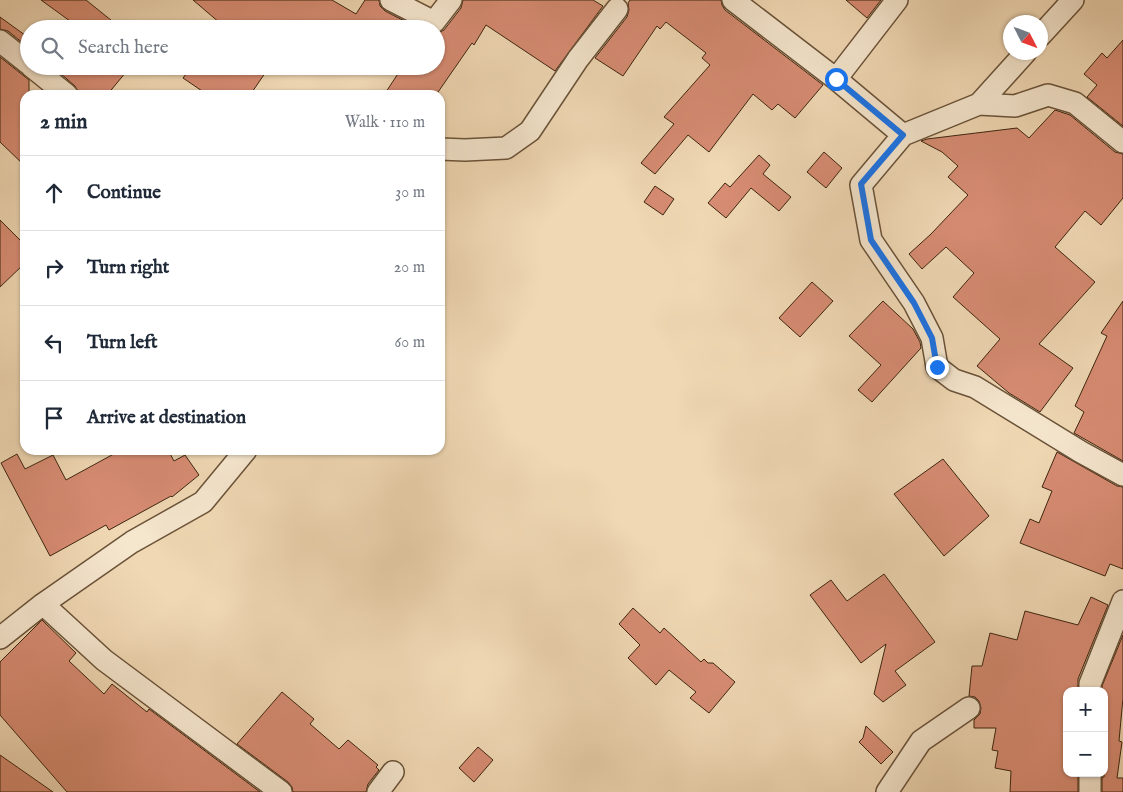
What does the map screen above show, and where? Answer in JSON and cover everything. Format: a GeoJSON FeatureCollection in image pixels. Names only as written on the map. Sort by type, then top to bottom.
{"type":"FeatureCollection","features":[{"type":"Feature","properties":{"kind":"street"},"geometry":{"type":"LineString","coordinates":[[391,0],[430,20]]}},
{"type":"Feature","properties":{"kind":"street"},"geometry":{"type":"LineString","coordinates":[[436,20],[451,0]]}},
{"type":"Feature","properties":{"kind":"street"},"geometry":{"type":"LineString","coordinates":[[733,0],[836,79],[903,135]]}},
{"type":"Feature","properties":{"kind":"street"},"geometry":{"type":"LineString","coordinates":[[836,79],[897,0]]}},
{"type":"Feature","properties":{"kind":"street"},"geometry":{"type":"LineString","coordinates":[[1048,27],[1073,0]]}},
{"type":"Feature","properties":{"kind":"street"},"geometry":{"type":"LineString","coordinates":[[445,149],[506,148],[530,131],[614,3]]}},
{"type":"Feature","properties":{"kind":"street"},"geometry":{"type":"LineString","coordinates":[[0,41],[20,57]]}},
{"type":"Feature","properties":{"kind":"street"},"geometry":{"type":"LineString","coordinates":[[979,104],[1019,60]]}},
{"type":"Feature","properties":{"kind":"street"},"geometry":{"type":"LineString","coordinates":[[43,75],[62,90]]}},
{"type":"Feature","properties":{"kind":"street"},"geometry":{"type":"LineString","coordinates":[[1123,142],[1075,103],[1048,95],[1015,106],[979,104],[903,135],[861,184],[871,240],[914,303],[932,338],[937,367],[954,380],[975,387],[1081,452],[1123,475]]}},
{"type":"Feature","properties":{"kind":"street"},"geometry":{"type":"LineString","coordinates":[[0,638],[43,604],[132,542],[203,502],[242,455]]}},
{"type":"Feature","properties":{"kind":"street"},"geometry":{"type":"LineString","coordinates":[[1090,687],[1123,601]]}},
{"type":"Feature","properties":{"kind":"street"},"geometry":{"type":"LineString","coordinates":[[43,604],[104,660],[281,792]]}},
{"type":"Feature","properties":{"kind":"street"},"geometry":{"type":"LineString","coordinates":[[887,792],[922,741],[969,708]]}},
{"type":"Feature","properties":{"kind":"street"},"geometry":{"type":"LineString","coordinates":[[378,792],[393,772]]}},
{"type":"Feature","properties":{"kind":"street"},"geometry":{"type":"LineString","coordinates":[[1090,777],[1090,792]]}},
{"type":"Feature","properties":{"kind":"building"},"geometry":{"type":"Polygon","coordinates":[[[41,0],[86,0],[111,20],[69,20],[41,0]]]}},
{"type":"Feature","properties":{"kind":"building"},"geometry":{"type":"Polygon","coordinates":[[[193,0],[332,0],[356,14],[365,0],[379,0],[380,6],[385,11],[402,20],[216,20],[193,0]]]}},
{"type":"Feature","properties":{"kind":"building"},"geometry":{"type":"Polygon","coordinates":[[[463,0],[593,0],[603,6],[555,71],[486,25],[474,45],[472,43],[439,90],[387,90],[397,75],[445,75],[445,29],[461,8],[463,0]]]}},
{"type":"Feature","properties":{"kind":"building"},"geometry":{"type":"Polygon","coordinates":[[[630,0],[721,0],[725,10],[823,85],[795,118],[778,104],[772,110],[753,94],[709,152],[688,135],[655,174],[641,163],[674,124],[664,117],[710,65],[702,58],[706,53],[666,22],[660,29],[657,26],[623,76],[595,58],[627,17],[630,0]]]}},
{"type":"Feature","properties":{"kind":"building"},"geometry":{"type":"Polygon","coordinates":[[[846,0],[881,0],[867,18],[846,0]]]}},
{"type":"Feature","properties":{"kind":"building"},"geometry":{"type":"Polygon","coordinates":[[[0,17],[20,31],[20,41],[8,31],[0,29],[0,17]]]}},
{"type":"Feature","properties":{"kind":"building"},"geometry":{"type":"Polygon","coordinates":[[[1123,40],[1123,126],[1087,97],[1097,85],[1084,74],[1102,53],[1107,58],[1123,40]]]}},
{"type":"Feature","properties":{"kind":"building"},"geometry":{"type":"Polygon","coordinates":[[[0,57],[20,73],[20,75],[29,80],[29,90],[20,90],[20,161],[0,142],[0,57]]]}},
{"type":"Feature","properties":{"kind":"building"},"geometry":{"type":"Polygon","coordinates":[[[62,75],[124,75],[111,90],[77,90],[62,75]]]}},
{"type":"Feature","properties":{"kind":"building"},"geometry":{"type":"Polygon","coordinates":[[[185,75],[264,75],[253,90],[201,90],[183,78],[185,75]]]}},
{"type":"Feature","properties":{"kind":"building"},"geometry":{"type":"Polygon","coordinates":[[[1055,110],[1070,115],[1115,152],[1123,154],[1123,198],[1101,225],[1085,211],[1055,247],[1095,282],[1039,344],[1073,368],[1040,412],[1009,393],[977,366],[1000,339],[953,297],[974,273],[946,247],[922,269],[909,254],[968,195],[948,177],[958,166],[942,152],[921,141],[1017,128],[1029,138],[1055,110]]]}},
{"type":"Feature","properties":{"kind":"building"},"geometry":{"type":"Polygon","coordinates":[[[824,152],[842,168],[826,188],[807,172],[824,152]]]}},
{"type":"Feature","properties":{"kind":"building"},"geometry":{"type":"Polygon","coordinates":[[[759,155],[770,165],[763,174],[791,197],[779,211],[751,188],[726,218],[708,203],[725,183],[730,187],[759,155]]]}},
{"type":"Feature","properties":{"kind":"building"},"geometry":{"type":"Polygon","coordinates":[[[655,186],[674,199],[663,215],[644,202],[655,186]]]}},
{"type":"Feature","properties":{"kind":"building"},"geometry":{"type":"Polygon","coordinates":[[[0,220],[20,240],[20,268],[0,287],[0,220]]]}},
{"type":"Feature","properties":{"kind":"building"},"geometry":{"type":"Polygon","coordinates":[[[812,282],[833,301],[800,337],[779,318],[812,282]]]}},
{"type":"Feature","properties":{"kind":"building"},"geometry":{"type":"Polygon","coordinates":[[[883,301],[913,329],[921,348],[872,402],[858,390],[881,365],[849,336],[883,301]]]}},
{"type":"Feature","properties":{"kind":"building"},"geometry":{"type":"Polygon","coordinates":[[[1123,301],[1123,461],[1074,433],[1084,412],[1075,406],[1107,336],[1101,333],[1123,301]]]}},
{"type":"Feature","properties":{"kind":"building"},"geometry":{"type":"Polygon","coordinates":[[[1057,452],[1117,486],[1123,487],[1123,569],[1110,564],[1105,576],[1020,543],[1030,519],[1039,523],[1052,491],[1042,487],[1057,452]]]}},
{"type":"Feature","properties":{"kind":"building"},"geometry":{"type":"Polygon","coordinates":[[[17,454],[25,469],[53,455],[66,480],[112,455],[171,455],[174,461],[185,455],[199,475],[172,497],[109,530],[106,525],[50,556],[1,463],[17,454]]]}},
{"type":"Feature","properties":{"kind":"building"},"geometry":{"type":"Polygon","coordinates":[[[943,459],[989,516],[944,556],[894,494],[943,459]]]}},
{"type":"Feature","properties":{"kind":"building"},"geometry":{"type":"Polygon","coordinates":[[[884,574],[935,642],[895,671],[906,685],[883,702],[874,694],[886,644],[861,663],[810,595],[831,580],[847,601],[884,574]]]}},
{"type":"Feature","properties":{"kind":"building"},"geometry":{"type":"Polygon","coordinates":[[[1091,597],[1108,605],[1078,679],[1078,687],[1063,687],[1063,777],[1078,777],[1078,792],[1010,792],[1011,771],[995,768],[998,751],[992,750],[996,728],[974,728],[974,720],[980,714],[981,708],[979,701],[975,697],[969,696],[972,666],[982,666],[990,633],[1017,640],[1025,611],[1078,625],[1091,597]]]}},
{"type":"Feature","properties":{"kind":"building"},"geometry":{"type":"Polygon","coordinates":[[[633,608],[660,633],[664,628],[701,662],[704,659],[708,663],[713,663],[735,682],[709,713],[690,698],[696,692],[669,670],[656,685],[628,658],[640,645],[619,624],[633,608]]]}},
{"type":"Feature","properties":{"kind":"building"},"geometry":{"type":"Polygon","coordinates":[[[42,620],[76,653],[69,661],[104,694],[112,684],[147,712],[149,709],[260,792],[67,792],[0,715],[0,662],[42,620]]]}},
{"type":"Feature","properties":{"kind":"building"},"geometry":{"type":"Polygon","coordinates":[[[1123,635],[1123,698],[1119,741],[1122,742],[1117,778],[1123,778],[1123,792],[1102,792],[1102,777],[1108,777],[1108,687],[1102,686],[1123,635]]]}},
{"type":"Feature","properties":{"kind":"building"},"geometry":{"type":"Polygon","coordinates":[[[282,692],[314,719],[310,724],[339,749],[348,740],[378,765],[376,767],[379,770],[368,784],[366,792],[293,792],[288,782],[237,744],[282,692]]]}},
{"type":"Feature","properties":{"kind":"building"},"geometry":{"type":"Polygon","coordinates":[[[866,726],[893,752],[881,764],[859,742],[863,738],[866,726]]]}},
{"type":"Feature","properties":{"kind":"building"},"geometry":{"type":"Polygon","coordinates":[[[478,747],[493,760],[474,782],[459,768],[478,747]]]}},
{"type":"Feature","properties":{"kind":"building"},"geometry":{"type":"Polygon","coordinates":[[[0,755],[53,792],[0,792],[0,755]]]}},
{"type":"Feature","properties":{"kind":"route"},"geometry":{"type":"LineString","coordinates":[[836,79],[903,135],[861,184],[871,240],[914,303],[932,338],[937,367]]}}]}
